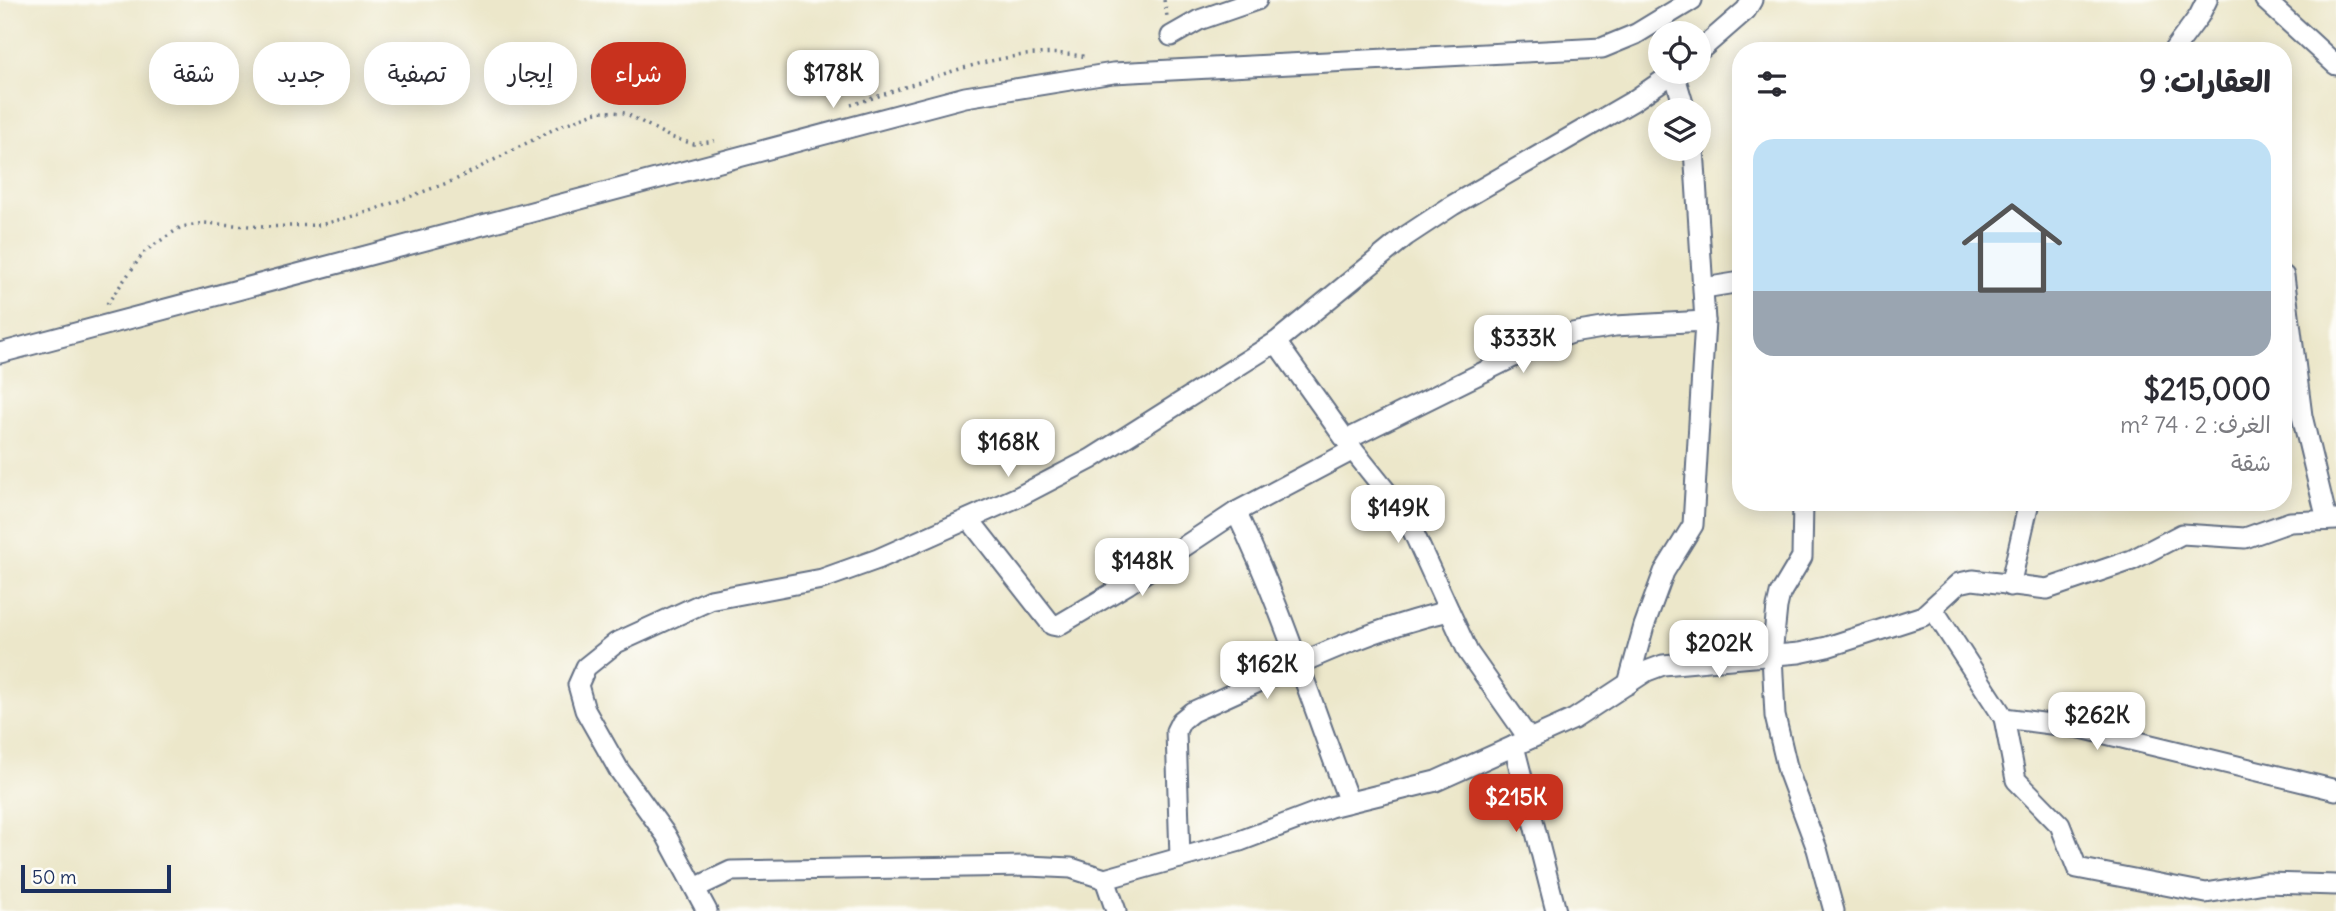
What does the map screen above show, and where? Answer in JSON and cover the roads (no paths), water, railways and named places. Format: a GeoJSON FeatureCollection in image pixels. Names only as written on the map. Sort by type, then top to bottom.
{"type":"FeatureCollection","features":[{"type":"Feature","properties":{"kind":"street"},"geometry":{"type":"LineString","coordinates":[[1171,36],[1199,20],[1257,0]]}},
{"type":"Feature","properties":{"kind":"street"},"geometry":{"type":"LineString","coordinates":[[0,352],[75,335],[600,191],[965,97],[1113,73],[1602,48],[1636,34],[1692,0]]}},
{"type":"Feature","properties":{"kind":"street"},"geometry":{"type":"LineString","coordinates":[[1711,41],[1746,10],[1752,0]]}},
{"type":"Feature","properties":{"kind":"street"},"geometry":{"type":"LineString","coordinates":[[2179,42],[2207,0]]}},
{"type":"Feature","properties":{"kind":"street"},"geometry":{"type":"LineString","coordinates":[[2266,0],[2336,65]]}},
{"type":"Feature","properties":{"kind":"street"},"geometry":{"type":"LineString","coordinates":[[707,911],[666,835],[620,770],[585,710],[578,685],[586,667],[616,643],[710,600],[822,579],[878,559],[969,519],[1091,459],[1276,342],[1406,236],[1654,84]]}},
{"type":"Feature","properties":{"kind":"street"},"geometry":{"type":"LineString","coordinates":[[1628,684],[1644,626],[1664,572],[1693,525],[1705,321],[1695,161]]}},
{"type":"Feature","properties":{"kind":"street"},"geometry":{"type":"LineString","coordinates":[[1704,288],[1732,283]]}},
{"type":"Feature","properties":{"kind":"street"},"geometry":{"type":"LineString","coordinates":[[969,519],[1052,625],[1057,626],[1128,584],[1236,512],[1350,445],[1536,346],[1572,333],[1615,326],[1705,321]]}},
{"type":"Feature","properties":{"kind":"street"},"geometry":{"type":"LineString","coordinates":[[695,888],[724,872],[743,870],[1028,866],[1071,868],[1105,879],[1180,858],[1349,802],[1418,787],[1574,719],[1663,665],[1799,653],[1865,637],[1933,610],[1959,583],[1973,580],[2047,589],[2132,560],[2182,534],[2245,538],[2290,522],[2332,520],[2302,416],[2292,338]]}},
{"type":"Feature","properties":{"kind":"street"},"geometry":{"type":"LineString","coordinates":[[1276,342],[1350,445],[1406,516],[1468,652],[1522,743],[1556,911]]}},
{"type":"Feature","properties":{"kind":"street"},"geometry":{"type":"LineString","coordinates":[[1803,511],[1802,556],[1777,600],[1772,655],[1775,716],[1780,742],[1817,849],[1834,911]]}},
{"type":"Feature","properties":{"kind":"street"},"geometry":{"type":"LineString","coordinates":[[2010,586],[2027,511]]}},
{"type":"Feature","properties":{"kind":"street"},"geometry":{"type":"LineString","coordinates":[[1236,512],[1274,596],[1297,666],[1349,802]]}},
{"type":"Feature","properties":{"kind":"street"},"geometry":{"type":"LineString","coordinates":[[1933,610],[2004,718],[2016,780],[2060,825],[2077,867],[2206,893],[2265,883],[2336,885]]}},
{"type":"Feature","properties":{"kind":"street"},"geometry":{"type":"LineString","coordinates":[[1180,858],[1176,731],[1181,721],[1192,712],[1398,622],[1449,611]]}},
{"type":"Feature","properties":{"kind":"street"},"geometry":{"type":"LineString","coordinates":[[2004,718],[2081,728],[2336,790]]}},
{"type":"Feature","properties":{"kind":"street"},"geometry":{"type":"LineString","coordinates":[[1105,879],[1116,911]]}}]}
